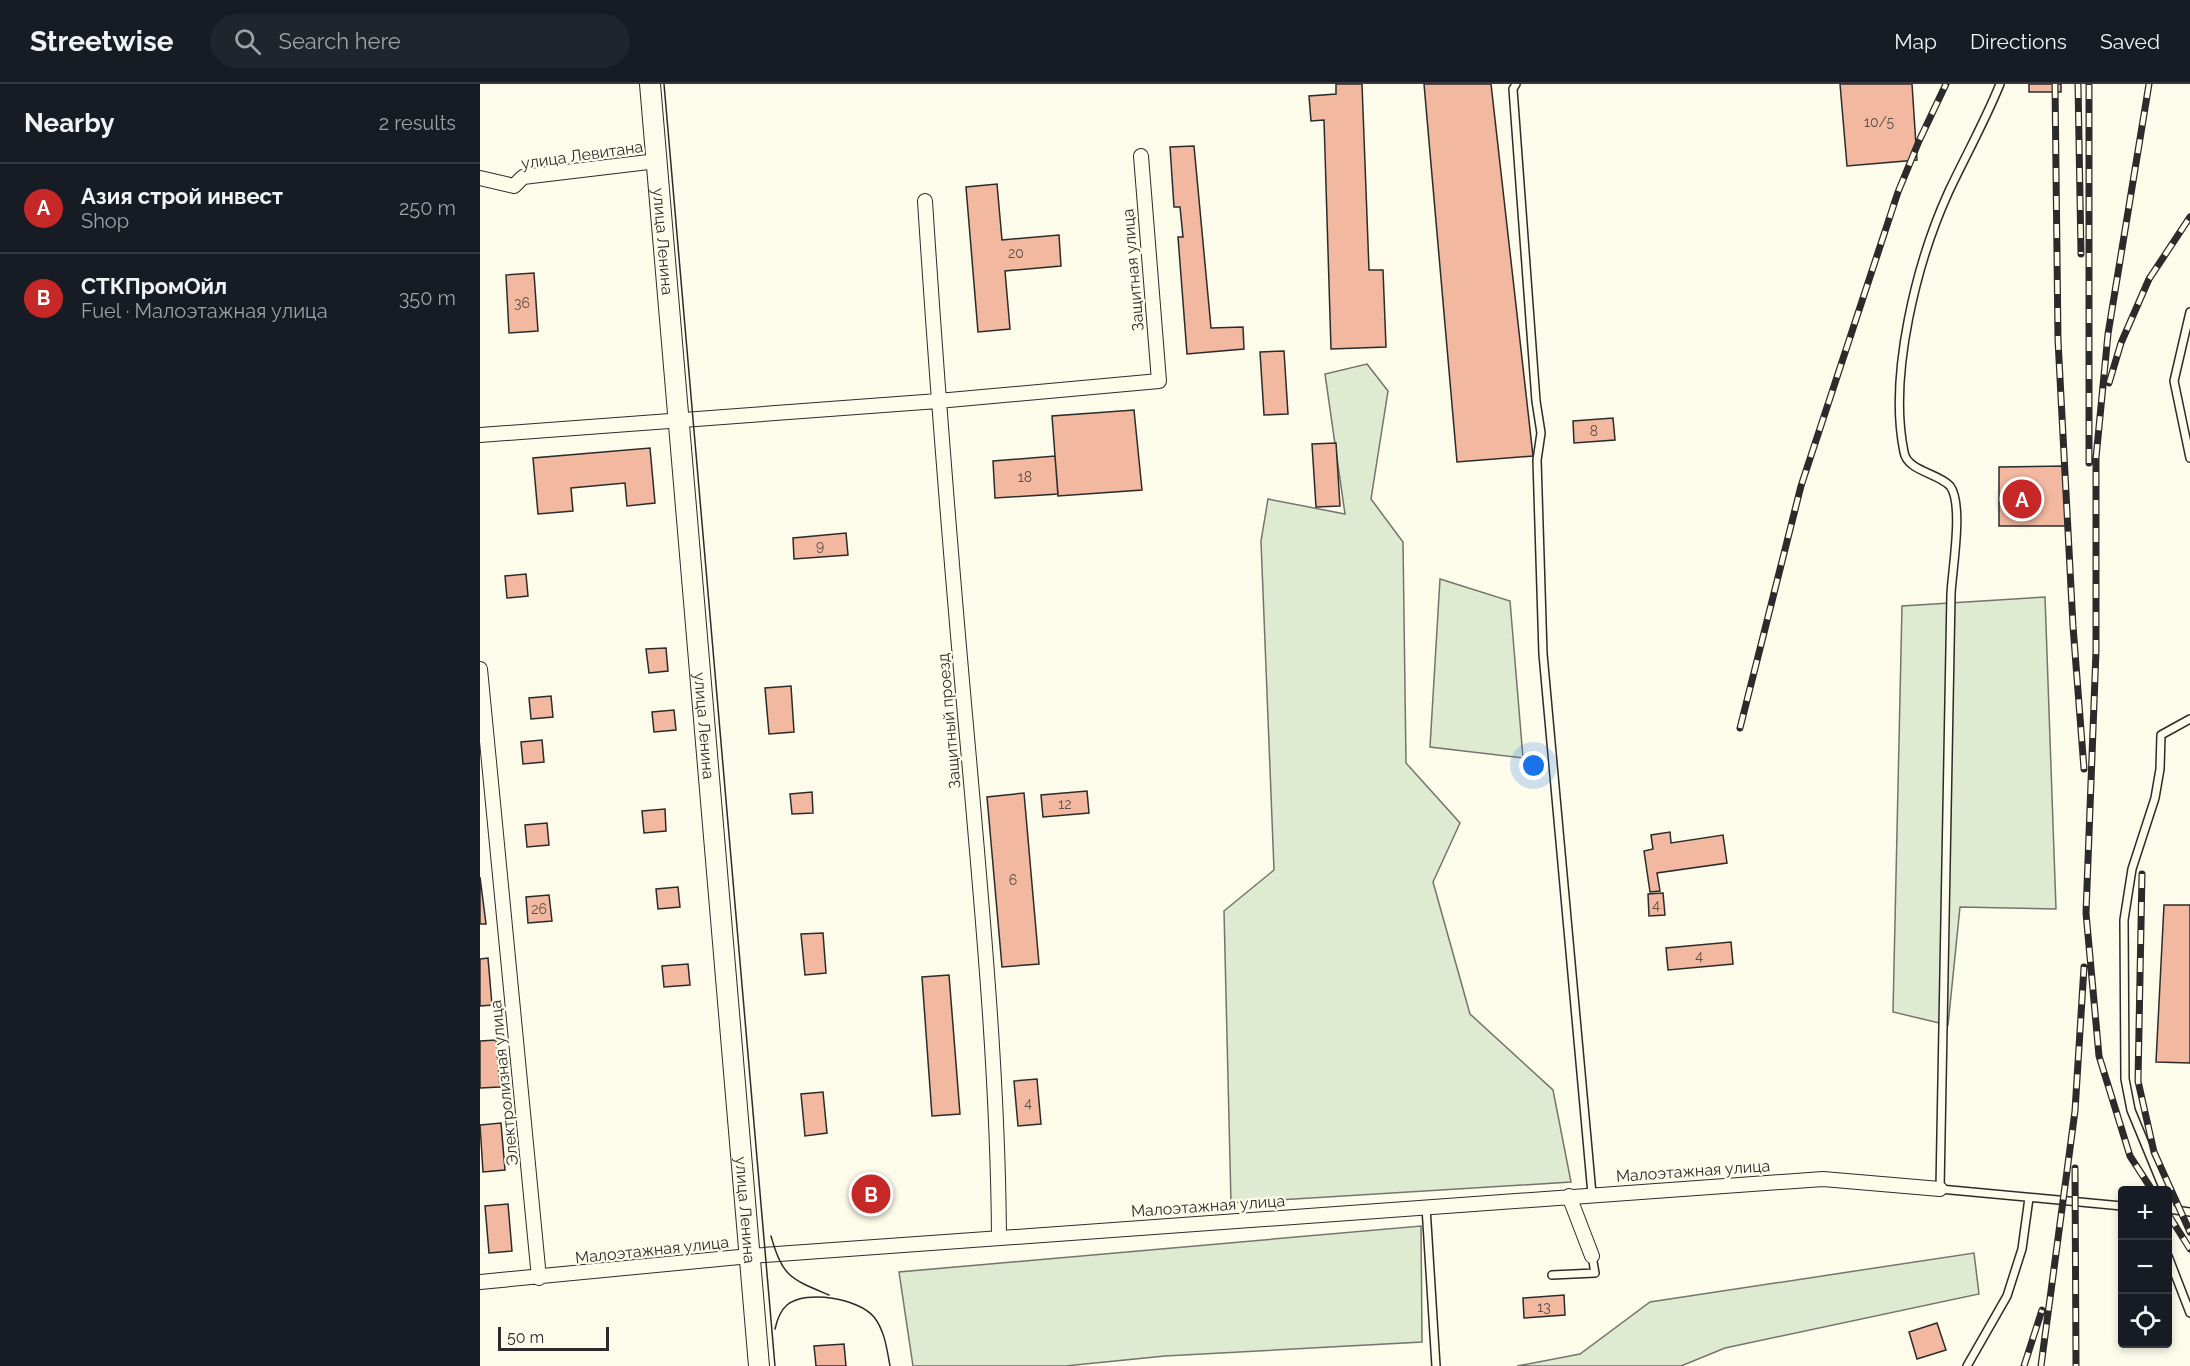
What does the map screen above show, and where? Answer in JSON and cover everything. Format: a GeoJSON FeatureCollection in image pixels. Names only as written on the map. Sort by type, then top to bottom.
{"type":"FeatureCollection","features":[{"type":"Feature","properties":{"kind":"main road","name":"улица Ленина"},"geometry":{"type":"LineString","coordinates":[[650,84],[759,1366]]}},
{"type":"Feature","properties":{"kind":"street","name":"Защитная улица"},"geometry":{"type":"LineString","coordinates":[[938,401],[1159,381],[1141,156]]}},
{"type":"Feature","properties":{"kind":"street","name":"улица Левитана"},"geometry":{"type":"LineString","coordinates":[[480,178],[514,186],[523,177],[657,161]]}},
{"type":"Feature","properties":{"kind":"street","name":"Защитный проезд"},"geometry":{"type":"LineString","coordinates":[[925,201],[938,401],[988,983],[998,1136],[999,1238]]}},
{"type":"Feature","properties":{"kind":"street"},"geometry":{"type":"LineString","coordinates":[[480,435],[938,401]]}},
{"type":"Feature","properties":{"kind":"street","name":"Электролизная улица"},"geometry":{"type":"LineString","coordinates":[[480,669],[539,1278]]}},
{"type":"Feature","properties":{"kind":"street","name":"Малоэтажная улица"},"geometry":{"type":"LineString","coordinates":[[480,1282],[750,1256],[1823,1179],[1940,1189]]}},
{"type":"Feature","properties":{"kind":"street"},"geometry":{"type":"LineString","coordinates":[[1569,1196],[1592,1256]]}},
{"type":"Feature","properties":{"kind":"lane"},"geometry":{"type":"LineString","coordinates":[[1516,84],[1513,89],[1533,355],[1542,433],[1537,460],[1543,654],[1592,1194]]}},
{"type":"Feature","properties":{"kind":"lane"},"geometry":{"type":"LineString","coordinates":[[2000,84],[1987,118],[1949,192],[1923,264],[1903,349],[1900,393],[1904,455],[1911,463],[1939,477],[1950,486],[1957,504],[1950,606],[1940,1189],[2118,1206]]}},
{"type":"Feature","properties":{"kind":"lane"},"geometry":{"type":"LineString","coordinates":[[2190,312],[2174,381],[2190,458]]}},
{"type":"Feature","properties":{"kind":"lane"},"geometry":{"type":"LineString","coordinates":[[2162,1186],[2131,1110],[2125,1079],[2124,920],[2132,869],[2158,778],[2161,735],[2190,719]]}},
{"type":"Feature","properties":{"kind":"lane"},"geometry":{"type":"LineString","coordinates":[[1968,1366],[2007,1296],[2022,1249],[2029,1198]]}},
{"type":"Feature","properties":{"kind":"lane"},"geometry":{"type":"LineString","coordinates":[[1426,1207],[1436,1366]]}},
{"type":"Feature","properties":{"kind":"lane"},"geometry":{"type":"LineString","coordinates":[[2172,1209],[2190,1212]]}},
{"type":"Feature","properties":{"kind":"lane"},"geometry":{"type":"LineString","coordinates":[[1552,1275],[1595,1273],[1592,1256]]}},
{"type":"Feature","properties":{"kind":"lane"},"geometry":{"type":"LineString","coordinates":[[2172,1266],[2190,1313]]}},
{"type":"Feature","properties":{"kind":"green space"},"geometry":{"type":"Polygon","coordinates":[[[1367,364],[1388,391],[1371,499],[1403,542],[1406,763],[1460,823],[1433,882],[1470,1014],[1553,1090],[1571,1182],[1231,1203],[1224,911],[1274,870],[1261,541],[1268,499],[1345,514],[1325,374],[1367,364]]]}},
{"type":"Feature","properties":{"kind":"green space"},"geometry":{"type":"Polygon","coordinates":[[[1440,579],[1510,601],[1523,758],[1430,747],[1440,579]]]}},
{"type":"Feature","properties":{"kind":"green space"},"geometry":{"type":"Polygon","coordinates":[[[2045,597],[2056,909],[1960,907],[1948,1025],[1893,1012],[1902,606],[2045,597]]]}},
{"type":"Feature","properties":{"kind":"green space"},"geometry":{"type":"Polygon","coordinates":[[[1421,1226],[1422,1342],[1165,1356],[1065,1366],[913,1366],[899,1272],[1421,1226]]]}},
{"type":"Feature","properties":{"kind":"green space"},"geometry":{"type":"Polygon","coordinates":[[[1974,1253],[1979,1294],[1725,1348],[1681,1366],[1517,1366],[1580,1354],[1650,1302],[1974,1253]]]}},
{"type":"Feature","properties":{"kind":"building"},"geometry":{"type":"Polygon","coordinates":[[[1336,84],[1362,84],[1369,270],[1383,270],[1386,347],[1331,349],[1324,120],[1311,121],[1309,96],[1336,94],[1336,84]]]}},
{"type":"Feature","properties":{"kind":"building"},"geometry":{"type":"Polygon","coordinates":[[[1424,84],[1491,84],[1533,456],[1457,462],[1424,84]]]}},
{"type":"Feature","properties":{"kind":"building"},"geometry":{"type":"Polygon","coordinates":[[[1840,84],[1912,84],[1917,160],[1847,166],[1840,84]]]}},
{"type":"Feature","properties":{"kind":"building"},"geometry":{"type":"Polygon","coordinates":[[[2029,84],[2061,84],[2061,92],[2029,92],[2029,84]]]}},
{"type":"Feature","properties":{"kind":"building"},"geometry":{"type":"Polygon","coordinates":[[[1194,146],[1211,328],[1243,327],[1244,349],[1187,354],[1178,237],[1183,237],[1180,207],[1174,207],[1170,147],[1194,146]]]}},
{"type":"Feature","properties":{"kind":"building"},"geometry":{"type":"Polygon","coordinates":[[[997,184],[1002,240],[1059,235],[1061,266],[1005,271],[1010,329],[978,332],[966,187],[997,184]]]}},
{"type":"Feature","properties":{"kind":"building"},"geometry":{"type":"Polygon","coordinates":[[[534,273],[538,331],[509,333],[506,275],[534,273]]]}},
{"type":"Feature","properties":{"kind":"building"},"geometry":{"type":"Polygon","coordinates":[[[1284,351],[1288,414],[1264,415],[1260,352],[1284,351]]]}},
{"type":"Feature","properties":{"kind":"building"},"geometry":{"type":"Polygon","coordinates":[[[1134,410],[1142,490],[1058,496],[1052,416],[1134,410]]]}},
{"type":"Feature","properties":{"kind":"building"},"geometry":{"type":"Polygon","coordinates":[[[1613,418],[1615,440],[1574,443],[1573,421],[1613,418]]]}},
{"type":"Feature","properties":{"kind":"building"},"geometry":{"type":"Polygon","coordinates":[[[1336,443],[1340,506],[1316,507],[1312,444],[1336,443]]]}},
{"type":"Feature","properties":{"kind":"building"},"geometry":{"type":"Polygon","coordinates":[[[650,448],[655,503],[627,506],[625,483],[571,488],[573,511],[538,514],[533,458],[650,448]]]}},
{"type":"Feature","properties":{"kind":"building"},"geometry":{"type":"Polygon","coordinates":[[[1055,456],[1058,494],[995,498],[993,461],[1055,456]]]}},
{"type":"Feature","properties":{"kind":"building"},"geometry":{"type":"Polygon","coordinates":[[[2066,466],[2067,526],[1999,526],[1999,467],[2066,466]]]}},
{"type":"Feature","properties":{"kind":"building"},"geometry":{"type":"Polygon","coordinates":[[[846,533],[848,555],[794,559],[793,538],[846,533]]]}},
{"type":"Feature","properties":{"kind":"building"},"geometry":{"type":"Polygon","coordinates":[[[526,574],[528,596],[507,598],[505,576],[526,574]]]}},
{"type":"Feature","properties":{"kind":"building"},"geometry":{"type":"Polygon","coordinates":[[[666,648],[668,671],[649,673],[646,649],[666,648]]]}},
{"type":"Feature","properties":{"kind":"building"},"geometry":{"type":"Polygon","coordinates":[[[791,686],[794,732],[769,734],[765,688],[791,686]]]}},
{"type":"Feature","properties":{"kind":"building"},"geometry":{"type":"Polygon","coordinates":[[[551,696],[553,717],[531,719],[529,698],[551,696]]]}},
{"type":"Feature","properties":{"kind":"building"},"geometry":{"type":"Polygon","coordinates":[[[674,710],[676,730],[654,732],[652,712],[674,710]]]}},
{"type":"Feature","properties":{"kind":"building"},"geometry":{"type":"Polygon","coordinates":[[[542,740],[544,762],[523,764],[521,742],[542,740]]]}},
{"type":"Feature","properties":{"kind":"building"},"geometry":{"type":"Polygon","coordinates":[[[1087,791],[1089,813],[1043,817],[1041,795],[1087,791]]]}},
{"type":"Feature","properties":{"kind":"building"},"geometry":{"type":"Polygon","coordinates":[[[812,792],[813,813],[792,814],[790,794],[812,792]]]}},
{"type":"Feature","properties":{"kind":"building"},"geometry":{"type":"Polygon","coordinates":[[[1024,793],[1039,964],[1002,967],[987,797],[1024,793]]]}},
{"type":"Feature","properties":{"kind":"building"},"geometry":{"type":"Polygon","coordinates":[[[665,809],[666,831],[644,833],[642,811],[665,809]]]}},
{"type":"Feature","properties":{"kind":"building"},"geometry":{"type":"Polygon","coordinates":[[[547,823],[549,845],[527,847],[525,825],[547,823]]]}},
{"type":"Feature","properties":{"kind":"building"},"geometry":{"type":"Polygon","coordinates":[[[1670,832],[1671,843],[1723,835],[1727,863],[1657,873],[1660,891],[1650,892],[1644,851],[1653,849],[1651,835],[1670,832]]]}},
{"type":"Feature","properties":{"kind":"building"},"geometry":{"type":"Polygon","coordinates":[[[480,877],[486,924],[480,924],[480,877]]]}},
{"type":"Feature","properties":{"kind":"building"},"geometry":{"type":"Polygon","coordinates":[[[678,887],[680,907],[658,909],[656,889],[678,887]]]}},
{"type":"Feature","properties":{"kind":"building"},"geometry":{"type":"Polygon","coordinates":[[[1663,893],[1665,915],[1649,916],[1648,894],[1663,893]]]}},
{"type":"Feature","properties":{"kind":"building"},"geometry":{"type":"Polygon","coordinates":[[[549,895],[552,921],[528,923],[526,897],[549,895]]]}},
{"type":"Feature","properties":{"kind":"building"},"geometry":{"type":"Polygon","coordinates":[[[2164,905],[2190,905],[2190,1063],[2156,1062],[2164,905]]]}},
{"type":"Feature","properties":{"kind":"building"},"geometry":{"type":"Polygon","coordinates":[[[823,933],[826,973],[805,975],[801,934],[823,933]]]}},
{"type":"Feature","properties":{"kind":"building"},"geometry":{"type":"Polygon","coordinates":[[[1731,942],[1733,964],[1668,970],[1666,948],[1731,942]]]}},
{"type":"Feature","properties":{"kind":"building"},"geometry":{"type":"Polygon","coordinates":[[[488,958],[492,1005],[480,1006],[480,959],[488,958]]]}},
{"type":"Feature","properties":{"kind":"building"},"geometry":{"type":"Polygon","coordinates":[[[688,964],[690,985],[664,987],[662,966],[688,964]]]}},
{"type":"Feature","properties":{"kind":"building"},"geometry":{"type":"Polygon","coordinates":[[[949,975],[960,1114],[932,1116],[922,977],[949,975]]]}},
{"type":"Feature","properties":{"kind":"building"},"geometry":{"type":"Polygon","coordinates":[[[496,1040],[500,1087],[480,1088],[480,1041],[496,1040]]]}},
{"type":"Feature","properties":{"kind":"building"},"geometry":{"type":"Polygon","coordinates":[[[1037,1079],[1041,1124],[1018,1126],[1014,1081],[1037,1079]]]}},
{"type":"Feature","properties":{"kind":"building"},"geometry":{"type":"Polygon","coordinates":[[[823,1092],[827,1133],[805,1136],[801,1094],[823,1092]]]}},
{"type":"Feature","properties":{"kind":"building"},"geometry":{"type":"Polygon","coordinates":[[[501,1123],[505,1170],[483,1172],[480,1125],[501,1123]]]}},
{"type":"Feature","properties":{"kind":"building"},"geometry":{"type":"Polygon","coordinates":[[[508,1204],[512,1251],[489,1253],[485,1206],[508,1204]]]}},
{"type":"Feature","properties":{"kind":"building"},"geometry":{"type":"Polygon","coordinates":[[[1564,1295],[1565,1315],[1524,1318],[1523,1298],[1564,1295]]]}},
{"type":"Feature","properties":{"kind":"building"},"geometry":{"type":"Polygon","coordinates":[[[1937,1323],[1946,1350],[1917,1359],[1909,1332],[1937,1323]]]}},
{"type":"Feature","properties":{"kind":"building"},"geometry":{"type":"Polygon","coordinates":[[[844,1344],[846,1366],[816,1366],[814,1346],[844,1344]]]}},
{"type":"Feature","properties":{"kind":"tram line"},"geometry":{"type":"LineString","coordinates":[[664,84],[775,1366]]}},
{"type":"Feature","properties":{"kind":"tram line"},"geometry":{"type":"LineString","coordinates":[[771,1236],[779,1260],[790,1275],[805,1285],[829,1295]]}},
{"type":"Feature","properties":{"kind":"tram line"},"geometry":{"type":"LineString","coordinates":[[775,1329],[782,1310],[796,1300],[819,1297],[845,1301],[867,1311],[878,1322],[887,1347],[890,1366]]}},
{"type":"Feature","properties":{"kind":"railway"},"geometry":{"type":"LineString","coordinates":[[1740,728],[1801,486],[1898,192],[1946,84]]}},
{"type":"Feature","properties":{"kind":"railway"},"geometry":{"type":"LineString","coordinates":[[2055,84],[2058,340],[2073,626],[2084,769]]}},
{"type":"Feature","properties":{"kind":"railway"},"geometry":{"type":"LineString","coordinates":[[2078,84],[2081,254]]}},
{"type":"Feature","properties":{"kind":"railway"},"geometry":{"type":"LineString","coordinates":[[2089,84],[2089,463]]}},
{"type":"Feature","properties":{"kind":"railway"},"geometry":{"type":"LineString","coordinates":[[2149,84],[2108,334],[2096,458],[2096,651],[2086,913],[2099,1056],[2130,1156],[2149,1186]]}},
{"type":"Feature","properties":{"kind":"railway"},"geometry":{"type":"LineString","coordinates":[[2109,383],[2121,343],[2149,279],[2190,217]]}},
{"type":"Feature","properties":{"kind":"railway"},"geometry":{"type":"LineString","coordinates":[[2142,874],[2138,1081],[2154,1152],[2190,1232]]}},
{"type":"Feature","properties":{"kind":"railway"},"geometry":{"type":"LineString","coordinates":[[2041,1366],[2075,1111],[2084,967]]}},
{"type":"Feature","properties":{"kind":"railway"},"geometry":{"type":"LineString","coordinates":[[2075,1168],[2076,1366]]}},
{"type":"Feature","properties":{"kind":"railway"},"geometry":{"type":"LineString","coordinates":[[2172,1220],[2190,1249]]}},
{"type":"Feature","properties":{"kind":"railway"},"geometry":{"type":"LineString","coordinates":[[2024,1366],[2042,1310]]}},
{"type":"Feature","properties":{"kind":"place","name":"Азия строй инвест"},"geometry":{"type":"Point","coordinates":[2022,499]}},
{"type":"Feature","properties":{"kind":"place","name":"СТКПромОйл"},"geometry":{"type":"Point","coordinates":[871,1194]}}]}
